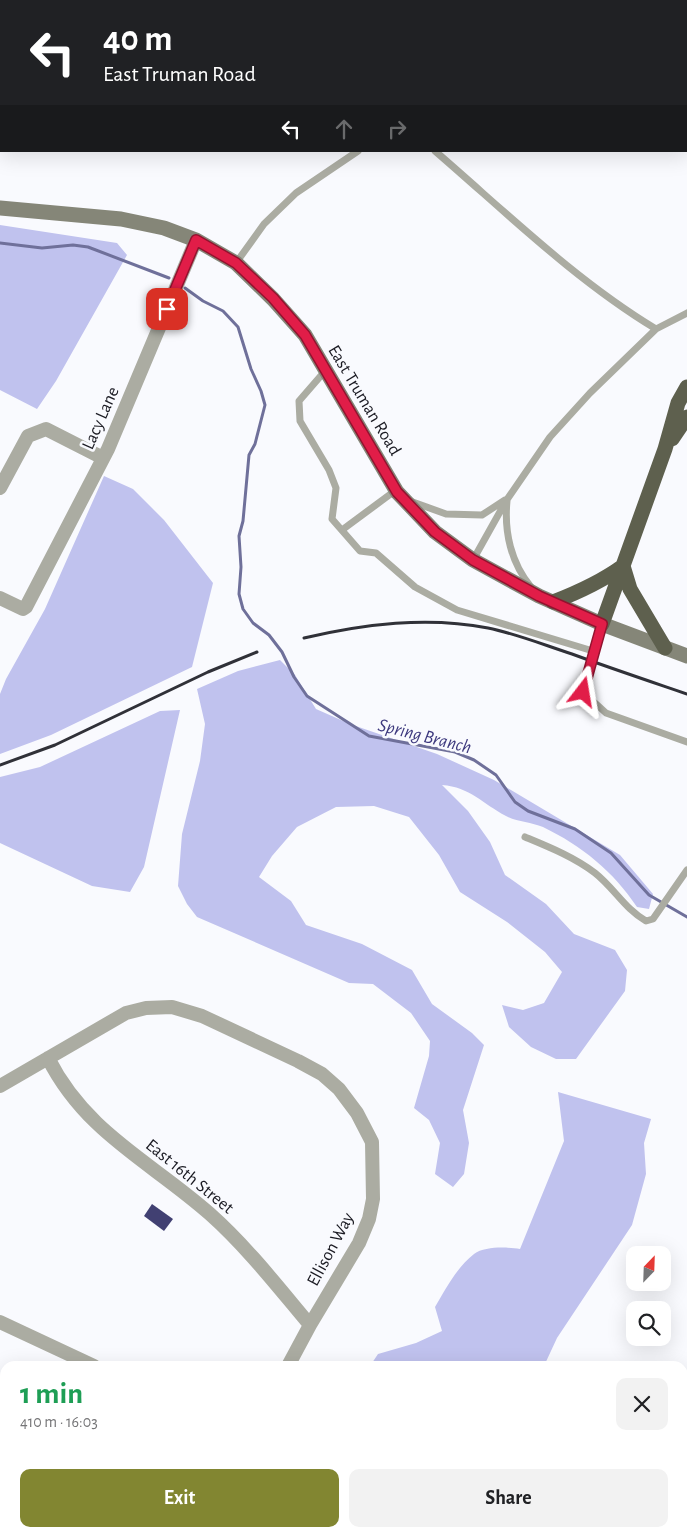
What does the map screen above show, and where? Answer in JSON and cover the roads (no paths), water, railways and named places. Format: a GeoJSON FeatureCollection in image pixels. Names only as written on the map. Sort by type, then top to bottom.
{"type":"FeatureCollection","features":[{"type":"Feature","properties":{"kind":"highway"},"geometry":{"type":"LineString","coordinates":[[602,624],[665,449],[678,403],[687,387]]}},
{"type":"Feature","properties":{"kind":"highway"},"geometry":{"type":"LineString","coordinates":[[665,449],[687,418]]}},
{"type":"Feature","properties":{"kind":"highway"},"geometry":{"type":"LineString","coordinates":[[546,599],[584,591],[605,580],[623,566]]}},
{"type":"Feature","properties":{"kind":"highway"},"geometry":{"type":"LineString","coordinates":[[623,566],[630,589],[665,648]]}},
{"type":"Feature","properties":{"kind":"main road","name":"East Truman Road"},"geometry":{"type":"LineString","coordinates":[[0,208],[121,219],[164,228],[196,240],[236,263],[273,298],[305,335],[400,494],[435,532],[473,560],[546,599],[602,624],[687,656]]}},
{"type":"Feature","properties":{"kind":"street","name":"Lacy Lane"},"geometry":{"type":"LineString","coordinates":[[0,598],[23,609],[26,607],[103,458],[196,240]]}},
{"type":"Feature","properties":{"kind":"street"},"geometry":{"type":"LineString","coordinates":[[0,488],[28,436],[46,429],[103,458]]}},
{"type":"Feature","properties":{"kind":"street","name":"Ellison Way"},"geometry":{"type":"LineString","coordinates":[[48,1058],[126,1013],[146,1008],[172,1008],[202,1016],[298,1061],[322,1074],[339,1089],[357,1113],[372,1142],[373,1199],[369,1219],[359,1243],[291,1361]]}},
{"type":"Feature","properties":{"kind":"street"},"geometry":{"type":"LineString","coordinates":[[0,1086],[48,1058]]}},
{"type":"Feature","properties":{"kind":"street","name":"East 16th Street"},"geometry":{"type":"LineString","coordinates":[[48,1058],[61,1083],[92,1121],[118,1144],[170,1180],[211,1215],[242,1246],[310,1325]]}},
{"type":"Feature","properties":{"kind":"street"},"geometry":{"type":"LineString","coordinates":[[0,1322],[83,1361]]}},
{"type":"Feature","properties":{"kind":"lane"},"geometry":{"type":"LineString","coordinates":[[236,263],[264,224],[296,194],[357,152]]}},
{"type":"Feature","properties":{"kind":"lane"},"geometry":{"type":"LineString","coordinates":[[437,152],[581,278],[628,312],[656,329]]}},
{"type":"Feature","properties":{"kind":"lane"},"geometry":{"type":"LineString","coordinates":[[473,560],[508,499],[550,437],[590,393],[656,329],[687,313]]}},
{"type":"Feature","properties":{"kind":"lane"},"geometry":{"type":"LineString","coordinates":[[325,371],[299,401],[300,421],[329,470],[336,488],[332,519],[360,551],[376,553],[415,587],[457,610],[593,651]]}},
{"type":"Feature","properties":{"kind":"lane"},"geometry":{"type":"LineString","coordinates":[[342,530],[400,494],[446,514],[482,515],[508,499]]}},
{"type":"Feature","properties":{"kind":"lane"},"geometry":{"type":"LineString","coordinates":[[508,499],[507,538],[524,578],[546,599]]}},
{"type":"Feature","properties":{"kind":"lane"},"geometry":{"type":"LineString","coordinates":[[602,624],[583,692],[606,713],[687,742]]}},
{"type":"Feature","properties":{"kind":"lane"},"geometry":{"type":"LineString","coordinates":[[525,837],[562,852],[596,874],[632,912],[646,921],[654,919],[687,870]]}},
{"type":"Feature","properties":{"kind":"waterway","name":"Spring Branch"},"geometry":{"type":"LineString","coordinates":[[0,243],[42,248],[73,245],[88,247],[169,278]]}},
{"type":"Feature","properties":{"kind":"waterway","name":"Spring Branch"},"geometry":{"type":"LineString","coordinates":[[185,288],[203,301],[223,311],[238,327],[251,369],[261,391],[265,405],[255,444],[249,455],[243,521],[239,536],[241,567],[239,594],[243,609],[253,623],[269,635],[282,652],[294,677],[307,696],[369,736],[455,752],[474,760],[496,775],[515,802],[528,811],[575,829],[611,853],[649,895],[687,917]]}},
{"type":"Feature","properties":{"kind":"railway"},"geometry":{"type":"LineString","coordinates":[[304,638],[349,629],[396,623],[465,624],[520,636],[687,694]]}},
{"type":"Feature","properties":{"kind":"railway"},"geometry":{"type":"LineString","coordinates":[[0,765],[55,745],[208,672],[257,652]]}}]}
